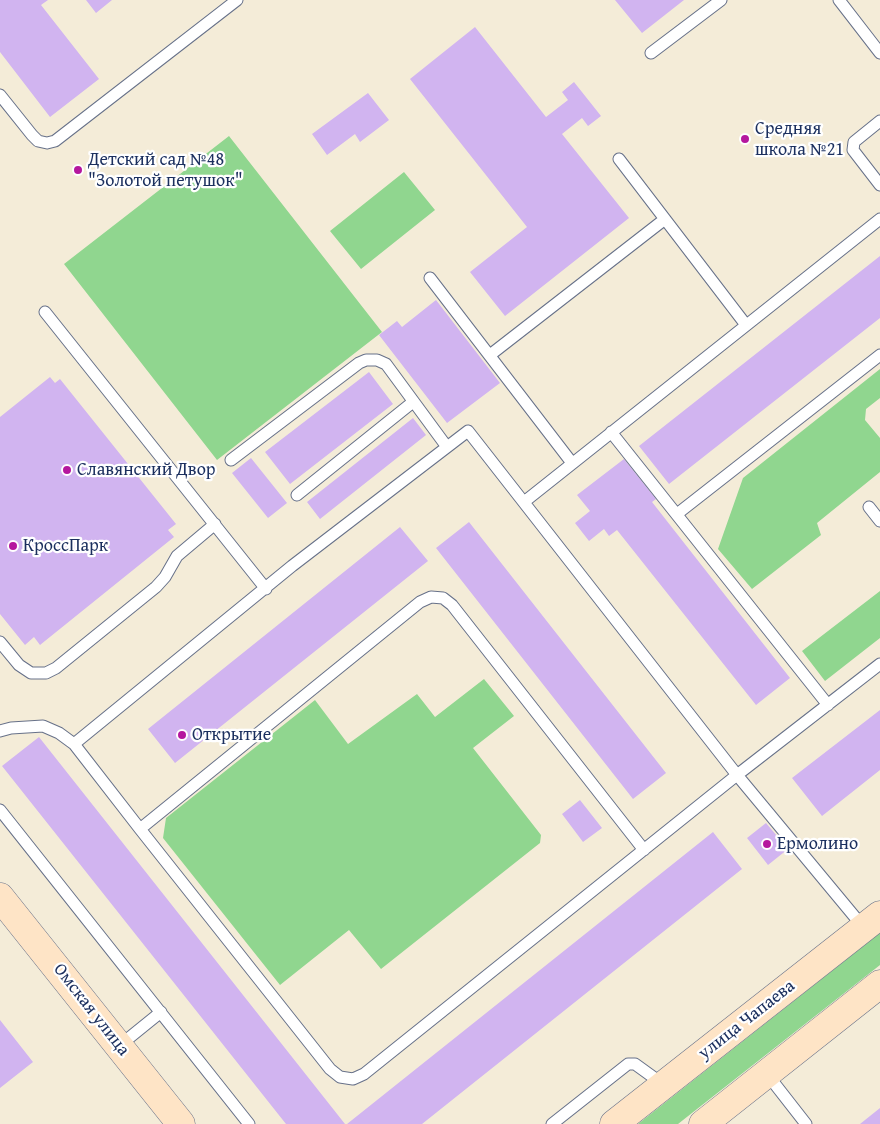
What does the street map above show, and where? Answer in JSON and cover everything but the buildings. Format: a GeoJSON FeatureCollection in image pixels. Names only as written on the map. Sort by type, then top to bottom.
{"type":"FeatureCollection","features":[{"type":"Feature","properties":{"kind":"main road","name":"Омская улица"},"geometry":{"type":"LineString","coordinates":[[0,897],[181,1124]]}},
{"type":"Feature","properties":{"kind":"main road","name":"улица Чапаева"},"geometry":{"type":"LineString","coordinates":[[614,1124],[872,922]]}},
{"type":"Feature","properties":{"kind":"main road"},"geometry":{"type":"LineString","coordinates":[[703,1124],[880,984]]}},
{"type":"Feature","properties":{"kind":"lane"},"geometry":{"type":"LineString","coordinates":[[0,95],[38,141],[47,143],[55,141],[237,0]]}},
{"type":"Feature","properties":{"kind":"lane"},"geometry":{"type":"LineString","coordinates":[[651,54],[721,0]]}},
{"type":"Feature","properties":{"kind":"lane"},"geometry":{"type":"LineString","coordinates":[[839,0],[880,53]]}},
{"type":"Feature","properties":{"kind":"lane"},"geometry":{"type":"LineString","coordinates":[[880,120],[854,142],[853,150],[880,185]]}},
{"type":"Feature","properties":{"kind":"lane"},"geometry":{"type":"LineString","coordinates":[[619,159],[746,325]]}},
{"type":"Feature","properties":{"kind":"lane"},"geometry":{"type":"LineString","coordinates":[[490,355],[665,219]]}},
{"type":"Feature","properties":{"kind":"lane"},"geometry":{"type":"LineString","coordinates":[[524,502],[880,219]]}},
{"type":"Feature","properties":{"kind":"lane"},"geometry":{"type":"LineString","coordinates":[[430,278],[572,463]]}},
{"type":"Feature","properties":{"kind":"lane"},"geometry":{"type":"LineString","coordinates":[[45,312],[266,588]]}},
{"type":"Feature","properties":{"kind":"lane"},"geometry":{"type":"LineString","coordinates":[[677,514],[880,355]]}},
{"type":"Feature","properties":{"kind":"lane"},"geometry":{"type":"LineString","coordinates":[[230,460],[358,363],[366,360],[377,360],[386,364],[447,447]]}},
{"type":"Feature","properties":{"kind":"lane"},"geometry":{"type":"LineString","coordinates":[[297,495],[414,402]]}},
{"type":"Feature","properties":{"kind":"lane"},"geometry":{"type":"LineString","coordinates":[[74,744],[292,566],[468,430],[737,775],[872,922]]}},
{"type":"Feature","properties":{"kind":"lane"},"geometry":{"type":"LineString","coordinates":[[611,432],[828,705]]}},
{"type":"Feature","properties":{"kind":"lane"},"geometry":{"type":"LineString","coordinates":[[869,507],[880,521]]}},
{"type":"Feature","properties":{"kind":"lane"},"geometry":{"type":"LineString","coordinates":[[0,642],[19,665],[32,673],[46,673],[56,668],[156,587],[165,577],[177,556],[215,524]]}},
{"type":"Feature","properties":{"kind":"lane"},"geometry":{"type":"LineString","coordinates":[[140,830],[420,602],[431,597],[443,598],[452,605],[644,850]]}},
{"type":"Feature","properties":{"kind":"lane"},"geometry":{"type":"LineString","coordinates":[[0,731],[11,728],[43,726],[59,733],[74,744],[330,1069],[340,1077],[353,1079],[364,1074],[737,775],[880,664]]}},
{"type":"Feature","properties":{"kind":"lane"},"geometry":{"type":"LineString","coordinates":[[0,810],[249,1124]]}},
{"type":"Feature","properties":{"kind":"lane"},"geometry":{"type":"LineString","coordinates":[[119,1046],[161,1012]]}},
{"type":"Feature","properties":{"kind":"lane"},"geometry":{"type":"LineString","coordinates":[[552,1124],[628,1064],[634,1064],[664,1085]]}},
{"type":"Feature","properties":{"kind":"lane"},"geometry":{"type":"LineString","coordinates":[[767,1074],[806,1124]]}},
{"type":"Feature","properties":{"kind":"green space"},"geometry":{"type":"Polygon","coordinates":[[[229,136],[382,332],[217,460],[64,264],[229,136]]]}},
{"type":"Feature","properties":{"kind":"green space"},"geometry":{"type":"Polygon","coordinates":[[[404,172],[435,210],[361,269],[330,231],[404,172]]]}},
{"type":"Feature","properties":{"kind":"green space"},"geometry":{"type":"Polygon","coordinates":[[[880,369],[880,398],[866,409],[865,420],[880,438],[880,472],[817,523],[821,535],[752,589],[718,549],[743,478],[880,369]]]}},
{"type":"Feature","properties":{"kind":"green space"},"geometry":{"type":"Polygon","coordinates":[[[880,591],[880,638],[825,681],[802,651],[880,591]]]}},
{"type":"Feature","properties":{"kind":"green space"},"geometry":{"type":"Polygon","coordinates":[[[484,679],[514,716],[473,748],[541,835],[540,843],[381,969],[349,930],[280,985],[163,838],[166,818],[315,700],[348,744],[417,694],[435,717],[484,679]]]}},
{"type":"Feature","properties":{"kind":"green space"},"geometry":{"type":"Polygon","coordinates":[[[880,933],[880,965],[678,1124],[638,1124],[880,933]]]}},
{"type":"Feature","properties":{"kind":"place","name":"Средняя школа №21"},"geometry":{"type":"Point","coordinates":[745,139]}},
{"type":"Feature","properties":{"kind":"place","name":"Детский сад №48 \"Золотой петушок\""},"geometry":{"type":"Point","coordinates":[78,170]}},
{"type":"Feature","properties":{"kind":"place","name":"Славянский Двор"},"geometry":{"type":"Point","coordinates":[67,470]}},
{"type":"Feature","properties":{"kind":"place","name":"КроссПарк"},"geometry":{"type":"Point","coordinates":[13,546]}},
{"type":"Feature","properties":{"kind":"place","name":"Открытие"},"geometry":{"type":"Point","coordinates":[182,735]}},
{"type":"Feature","properties":{"kind":"place","name":"Ермолино"},"geometry":{"type":"Point","coordinates":[767,844]}}]}
